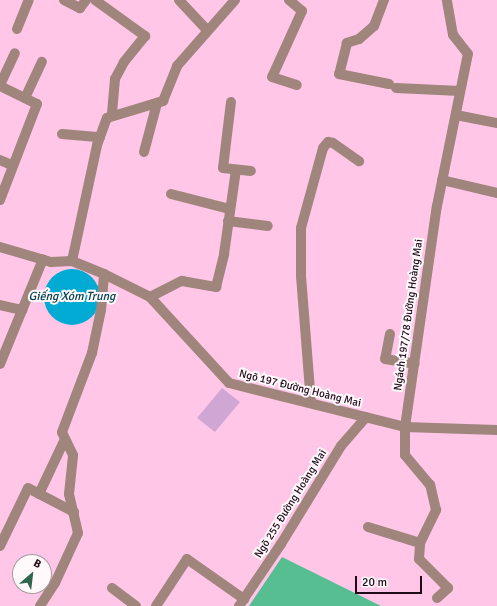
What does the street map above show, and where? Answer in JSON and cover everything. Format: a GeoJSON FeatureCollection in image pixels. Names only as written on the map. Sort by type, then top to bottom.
{"type":"FeatureCollection","features":[{"type":"Feature","properties":{"kind":"lane"},"geometry":{"type":"LineString","coordinates":[[17,29],[29,0]]}},
{"type":"Feature","properties":{"kind":"lane"},"geometry":{"type":"LineString","coordinates":[[64,0],[80,8],[86,0]]}},
{"type":"Feature","properties":{"kind":"lane"},"geometry":{"type":"LineString","coordinates":[[95,0],[145,36],[124,62],[115,79],[112,116]]}},
{"type":"Feature","properties":{"kind":"lane"},"geometry":{"type":"LineString","coordinates":[[179,0],[207,30]]}},
{"type":"Feature","properties":{"kind":"lane"},"geometry":{"type":"LineString","coordinates":[[72,261],[100,137],[107,118],[163,101],[177,66],[207,30],[236,0]]}},
{"type":"Feature","properties":{"kind":"lane"},"geometry":{"type":"LineString","coordinates":[[289,0],[302,11],[272,77],[297,85]]}},
{"type":"Feature","properties":{"kind":"lane"},"geometry":{"type":"LineString","coordinates":[[384,0],[374,26],[359,39],[347,43],[339,74],[392,86],[460,91]]}},
{"type":"Feature","properties":{"kind":"lane","name":"Ngách 197/78 Đường Hoàng Mai"},"geometry":{"type":"LineString","coordinates":[[420,543],[436,510],[430,485],[405,455],[406,427],[437,206],[468,54],[453,35],[447,0]]}},
{"type":"Feature","properties":{"kind":"lane"},"geometry":{"type":"LineString","coordinates":[[0,200],[1,190],[37,104],[0,85],[15,53]]}},
{"type":"Feature","properties":{"kind":"lane"},"geometry":{"type":"LineString","coordinates":[[25,98],[42,62]]}},
{"type":"Feature","properties":{"kind":"lane"},"geometry":{"type":"LineString","coordinates":[[231,102],[224,168],[251,171]]}},
{"type":"Feature","properties":{"kind":"lane"},"geometry":{"type":"LineString","coordinates":[[144,152],[157,103]]}},
{"type":"Feature","properties":{"kind":"lane"},"geometry":{"type":"LineString","coordinates":[[456,115],[497,123]]}},
{"type":"Feature","properties":{"kind":"lane"},"geometry":{"type":"LineString","coordinates":[[62,134],[100,137]]}},
{"type":"Feature","properties":{"kind":"lane"},"geometry":{"type":"LineString","coordinates":[[311,403],[301,277],[301,228],[323,148],[328,142],[333,143],[359,161]]}},
{"type":"Feature","properties":{"kind":"lane"},"geometry":{"type":"LineString","coordinates":[[0,160],[12,165]]}},
{"type":"Feature","properties":{"kind":"lane"},"geometry":{"type":"LineString","coordinates":[[150,297],[182,281],[216,287],[224,254],[236,170]]}},
{"type":"Feature","properties":{"kind":"lane"},"geometry":{"type":"LineString","coordinates":[[442,180],[497,193]]}},
{"type":"Feature","properties":{"kind":"lane"},"geometry":{"type":"LineString","coordinates":[[171,194],[230,209]]}},
{"type":"Feature","properties":{"kind":"lane"},"geometry":{"type":"LineString","coordinates":[[228,221],[268,226]]}},
{"type":"Feature","properties":{"kind":"lane","name":"Ngõ 197 Đường Hoàng Mai"},"geometry":{"type":"LineString","coordinates":[[0,247],[51,262],[72,261],[104,274],[150,297],[229,383],[406,427],[497,430]]}},
{"type":"Feature","properties":{"kind":"lane"},"geometry":{"type":"LineString","coordinates":[[0,364],[43,259]]}},
{"type":"Feature","properties":{"kind":"lane"},"geometry":{"type":"LineString","coordinates":[[40,606],[55,583],[78,532],[69,494],[73,455],[62,432],[92,353],[101,310],[104,274]]}},
{"type":"Feature","properties":{"kind":"lane"},"geometry":{"type":"LineString","coordinates":[[0,305],[22,310]]}},
{"type":"Feature","properties":{"kind":"lane"},"geometry":{"type":"LineString","coordinates":[[390,334],[385,359],[415,364]]}},
{"type":"Feature","properties":{"kind":"lane","name":"Ngõ 255 Đường Hoàng Mai"},"geometry":{"type":"LineString","coordinates":[[242,602],[281,544],[341,446],[366,417]]}},
{"type":"Feature","properties":{"kind":"lane"},"geometry":{"type":"LineString","coordinates":[[39,494],[65,440]]}},
{"type":"Feature","properties":{"kind":"lane"},"geometry":{"type":"LineString","coordinates":[[0,546],[28,488],[74,512]]}},
{"type":"Feature","properties":{"kind":"lane"},"geometry":{"type":"LineString","coordinates":[[368,527],[420,543],[419,559],[448,588],[436,598]]}},
{"type":"Feature","properties":{"kind":"lane"},"geometry":{"type":"LineString","coordinates":[[156,606],[187,559],[242,602]]}},
{"type":"Feature","properties":{"kind":"lane"},"geometry":{"type":"LineString","coordinates":[[112,588],[136,606]]}},
{"type":"Feature","properties":{"kind":"green space"},"geometry":{"type":"Polygon","coordinates":[[[282,557],[381,606],[249,606],[282,557]]]}},
{"type":"Feature","properties":{"kind":"water","name":"Giếng Xóm Trung"},"geometry":{"type":"Polygon","coordinates":[[[67,269],[77,269],[92,277],[98,286],[100,297],[98,308],[92,317],[77,325],[67,325],[56,320],[49,313],[44,302],[44,292],[49,281],[56,274],[67,269]]]}},
{"type":"Feature","properties":{"kind":"building"},"geometry":{"type":"Polygon","coordinates":[[[222,388],[240,402],[215,432],[197,418],[222,388]]]}}]}
